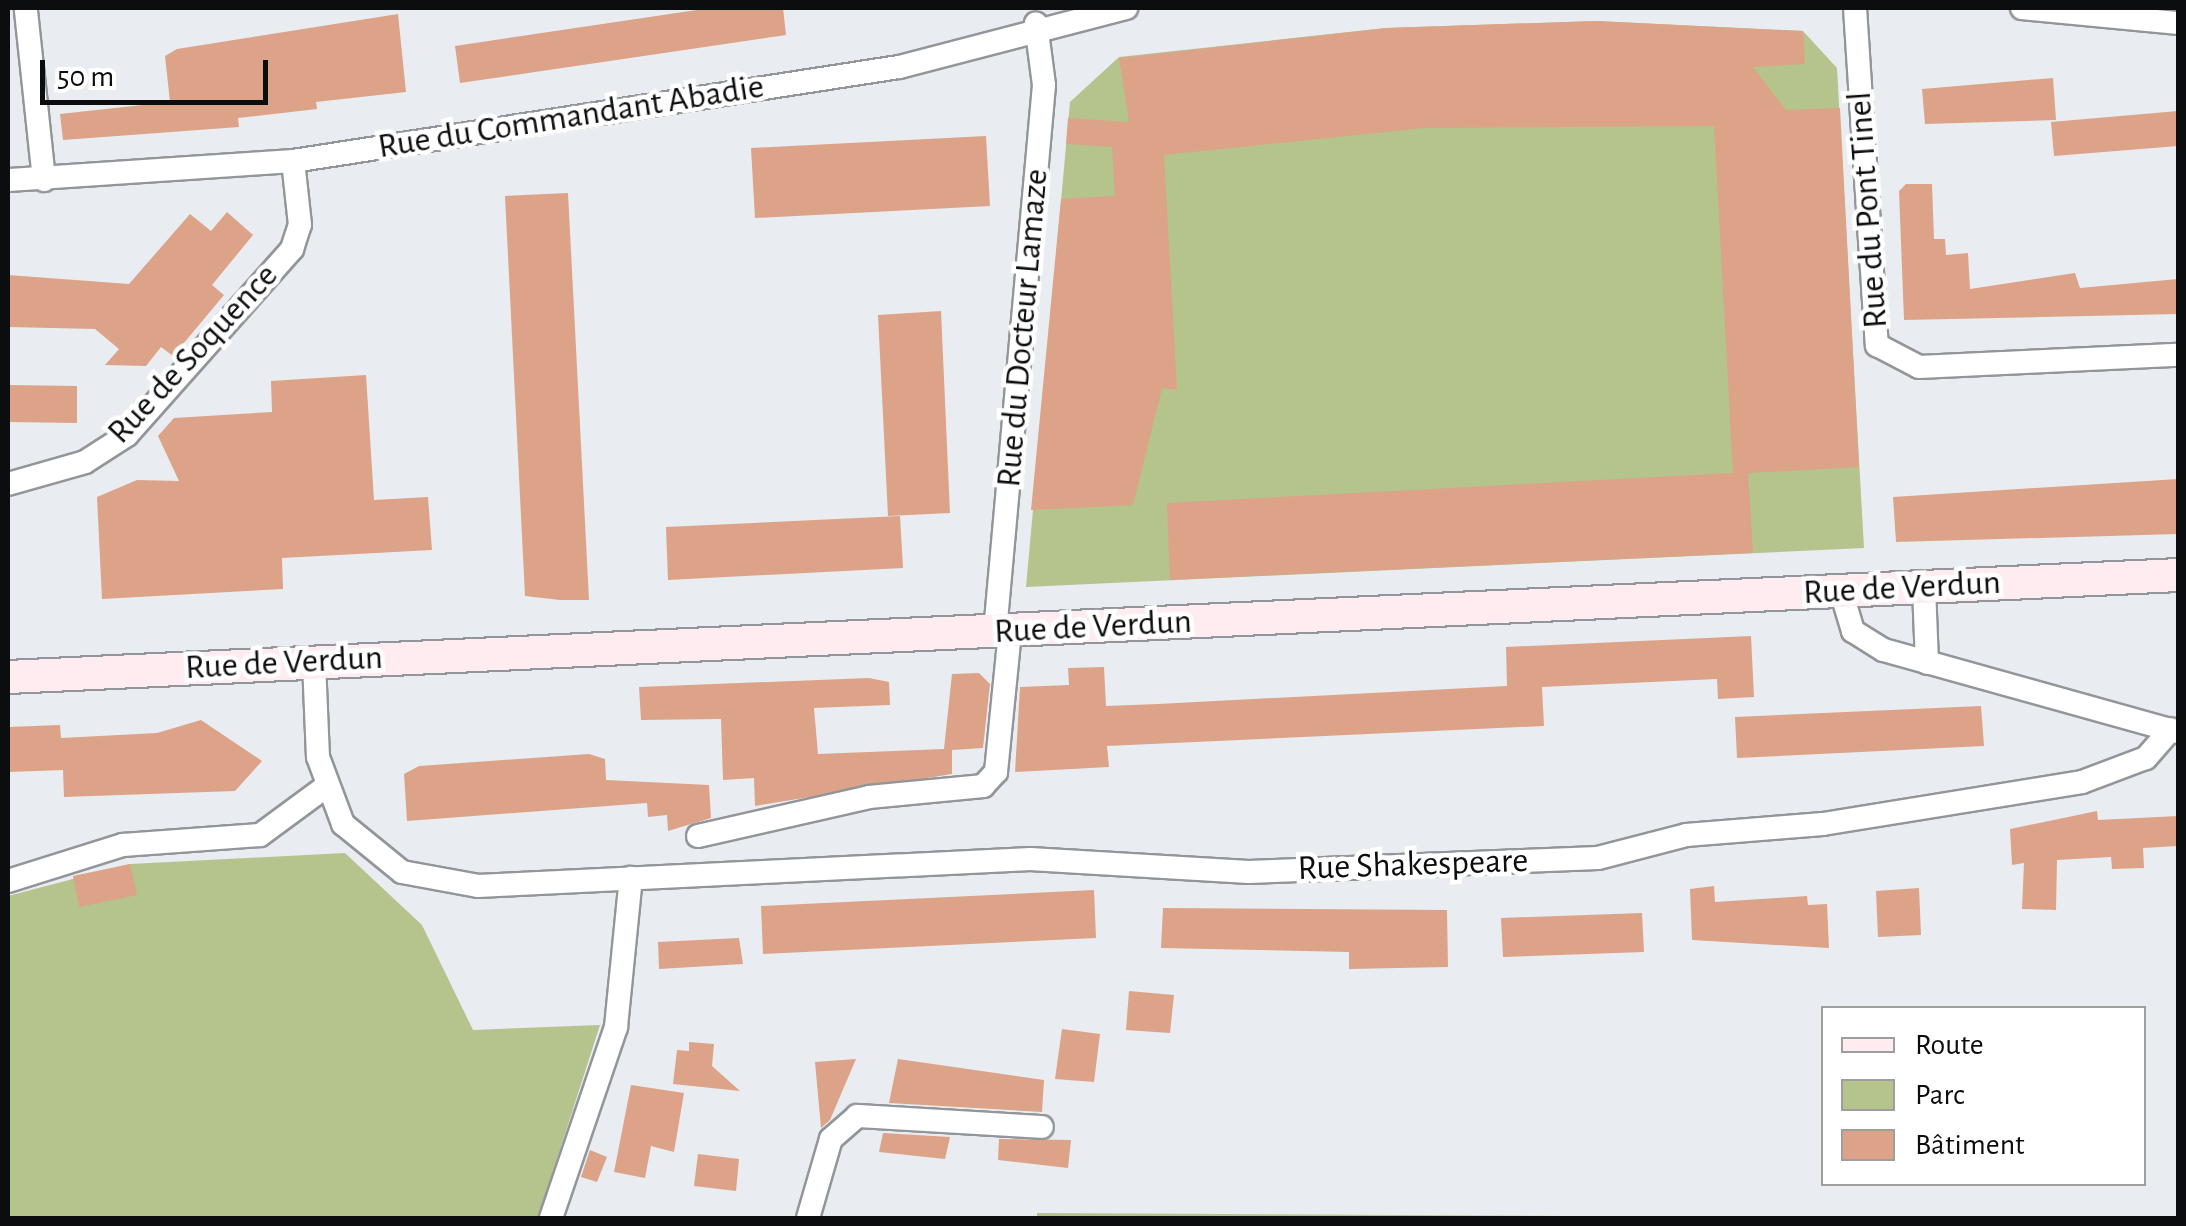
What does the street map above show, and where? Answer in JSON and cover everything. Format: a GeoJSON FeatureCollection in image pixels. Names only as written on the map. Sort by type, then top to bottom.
{"type":"FeatureCollection","features":[{"type":"Feature","properties":{"kind":"main road","name":"Rue de Verdun"},"geometry":{"type":"LineString","coordinates":[[8,677],[2178,575]]}},
{"type":"Feature","properties":{"kind":"street","name":"Rue du Commandant Abadie"},"geometry":{"type":"LineString","coordinates":[[8,180],[293,161],[899,67],[1024,20],[1126,8]]}},
{"type":"Feature","properties":{"kind":"street","name":"Rue du Pont Tinel"},"geometry":{"type":"LineString","coordinates":[[1855,8],[1877,345],[1919,367],[2178,355]]}},
{"type":"Feature","properties":{"kind":"street"},"geometry":{"type":"LineString","coordinates":[[2022,8],[2114,12],[2178,23]]}},
{"type":"Feature","properties":{"kind":"street"},"geometry":{"type":"LineString","coordinates":[[26,11],[44,180]]}},
{"type":"Feature","properties":{"kind":"street","name":"Rue du Docteur Lamaze"},"geometry":{"type":"LineString","coordinates":[[698,836],[869,797],[983,786],[996,772],[1002,632],[1042,104],[1024,20]]}},
{"type":"Feature","properties":{"kind":"street","name":"Rue de Soquence"},"geometry":{"type":"LineString","coordinates":[[8,484],[85,462],[139,422],[292,249],[300,226],[293,161]]}},
{"type":"Feature","properties":{"kind":"street"},"geometry":{"type":"LineString","coordinates":[[1924,588],[1927,663]]}},
{"type":"Feature","properties":{"kind":"street"},"geometry":{"type":"LineString","coordinates":[[1841,591],[1853,631],[1927,663],[2175,730]]}},
{"type":"Feature","properties":{"kind":"street"},"geometry":{"type":"LineString","coordinates":[[8,881],[110,847],[260,834],[324,788],[314,662]]}},
{"type":"Feature","properties":{"kind":"street","name":"Rue Shakespeare"},"geometry":{"type":"LineString","coordinates":[[324,788],[368,852],[436,882],[631,878],[1030,859],[1248,872],[1598,858],[1686,835],[1823,824],[2082,782],[2146,758],[2175,730]]}},
{"type":"Feature","properties":{"kind":"street"},"geometry":{"type":"LineString","coordinates":[[551,1218],[616,1027],[631,878]]}},
{"type":"Feature","properties":{"kind":"street"},"geometry":{"type":"LineString","coordinates":[[808,1218],[831,1139],[857,1116],[1042,1127]]}},
{"type":"Feature","properties":{"kind":"green space"},"geometry":{"type":"Polygon","coordinates":[[[1596,21],[1803,31],[1837,68],[1864,548],[1026,587],[1070,102],[1119,57],[1386,28],[1596,21]]]}},
{"type":"Feature","properties":{"kind":"green space"},"geometry":{"type":"Polygon","coordinates":[[[345,853],[422,925],[473,1030],[600,1025],[538,1218],[8,1218],[8,896],[130,864],[345,853]]]}},
{"type":"Feature","properties":{"kind":"green space"},"geometry":{"type":"Polygon","coordinates":[[[1037,1213],[1900,1218],[1037,1218],[1037,1213]]]}},
{"type":"Feature","properties":{"kind":"building"},"geometry":{"type":"Polygon","coordinates":[[[710,8],[783,8],[786,35],[460,83],[455,46],[710,8]]]}},
{"type":"Feature","properties":{"kind":"building"},"geometry":{"type":"Polygon","coordinates":[[[398,14],[406,92],[316,102],[317,109],[238,118],[239,127],[63,140],[60,114],[170,102],[165,56],[177,49],[398,14]]]}},
{"type":"Feature","properties":{"kind":"building"},"geometry":{"type":"Polygon","coordinates":[[[1596,21],[1803,31],[1805,64],[1753,67],[1786,110],[1840,108],[1859,467],[1748,473],[1753,553],[1170,580],[1167,503],[1733,473],[1714,126],[1424,128],[1164,155],[1177,390],[1162,388],[1133,505],[1031,510],[1061,199],[1115,196],[1112,147],[1066,144],[1068,118],[1129,122],[1119,58],[1386,28],[1596,21]]]}},
{"type":"Feature","properties":{"kind":"building"},"geometry":{"type":"Polygon","coordinates":[[[2053,78],[2056,120],[1925,124],[1922,89],[2053,78]]]}},
{"type":"Feature","properties":{"kind":"building"},"geometry":{"type":"Polygon","coordinates":[[[2178,111],[2178,146],[2054,156],[2051,122],[2178,111]]]}},
{"type":"Feature","properties":{"kind":"building"},"geometry":{"type":"Polygon","coordinates":[[[986,136],[990,206],[755,218],[751,148],[986,136]]]}},
{"type":"Feature","properties":{"kind":"building"},"geometry":{"type":"Polygon","coordinates":[[[1906,184],[1932,184],[1934,239],[1945,239],[1946,255],[1968,253],[1970,289],[2075,273],[2080,288],[2178,279],[2178,314],[1904,320],[1899,191],[1906,184]]]}},
{"type":"Feature","properties":{"kind":"building"},"geometry":{"type":"Polygon","coordinates":[[[568,193],[589,600],[525,596],[505,196],[568,193]]]}},
{"type":"Feature","properties":{"kind":"building"},"geometry":{"type":"Polygon","coordinates":[[[227,212],[253,235],[212,285],[224,295],[173,356],[161,347],[146,366],[105,365],[119,349],[95,329],[8,327],[8,275],[129,284],[190,214],[211,231],[227,212]]]}},
{"type":"Feature","properties":{"kind":"building"},"geometry":{"type":"Polygon","coordinates":[[[941,311],[950,513],[888,516],[878,315],[941,311]]]}},
{"type":"Feature","properties":{"kind":"building"},"geometry":{"type":"Polygon","coordinates":[[[366,375],[374,500],[428,497],[432,550],[282,558],[283,589],[102,599],[97,497],[137,480],[179,481],[158,436],[174,418],[272,412],[271,381],[366,375]]]}},
{"type":"Feature","properties":{"kind":"building"},"geometry":{"type":"Polygon","coordinates":[[[8,385],[77,386],[77,423],[8,422],[8,385]]]}},
{"type":"Feature","properties":{"kind":"building"},"geometry":{"type":"Polygon","coordinates":[[[2178,479],[2178,534],[1896,542],[1893,497],[2178,479]]]}},
{"type":"Feature","properties":{"kind":"building"},"geometry":{"type":"Polygon","coordinates":[[[900,516],[903,568],[668,580],[666,527],[900,516]]]}},
{"type":"Feature","properties":{"kind":"building"},"geometry":{"type":"Polygon","coordinates":[[[1751,636],[1754,697],[1718,699],[1717,679],[1542,687],[1544,726],[1107,746],[1109,767],[1015,772],[1020,687],[1069,685],[1068,668],[1104,667],[1106,706],[1158,704],[1507,686],[1506,647],[1751,636]]]}},
{"type":"Feature","properties":{"kind":"building"},"geometry":{"type":"Polygon","coordinates":[[[979,673],[990,684],[983,748],[952,750],[952,774],[755,806],[754,778],[723,780],[721,719],[641,720],[639,687],[869,678],[889,682],[890,705],[814,708],[818,754],[944,749],[952,674],[979,673]]]}},
{"type":"Feature","properties":{"kind":"building"},"geometry":{"type":"Polygon","coordinates":[[[1981,706],[1984,746],[1737,758],[1735,717],[1981,706]]]}},
{"type":"Feature","properties":{"kind":"building"},"geometry":{"type":"Polygon","coordinates":[[[201,720],[262,761],[235,791],[64,797],[63,770],[8,772],[8,727],[60,725],[61,738],[157,733],[201,720]]]}},
{"type":"Feature","properties":{"kind":"building"},"geometry":{"type":"Polygon","coordinates":[[[589,754],[605,759],[606,780],[709,785],[711,818],[668,831],[667,815],[648,817],[647,803],[407,821],[404,774],[419,766],[589,754]]]}},
{"type":"Feature","properties":{"kind":"building"},"geometry":{"type":"Polygon","coordinates":[[[2097,811],[2098,820],[2178,816],[2178,846],[2143,848],[2144,868],[2112,869],[2111,857],[2057,860],[2056,910],[2022,909],[2024,863],[2012,865],[2010,829],[2097,811]]]}},
{"type":"Feature","properties":{"kind":"building"},"geometry":{"type":"Polygon","coordinates":[[[130,864],[137,895],[79,907],[73,876],[130,864]]]}},
{"type":"Feature","properties":{"kind":"building"},"geometry":{"type":"Polygon","coordinates":[[[1714,886],[1715,902],[1807,896],[1808,905],[1827,904],[1829,948],[1692,940],[1690,889],[1714,886]]]}},
{"type":"Feature","properties":{"kind":"building"},"geometry":{"type":"Polygon","coordinates":[[[1919,888],[1921,935],[1878,937],[1876,891],[1919,888]]]}},
{"type":"Feature","properties":{"kind":"building"},"geometry":{"type":"Polygon","coordinates":[[[1094,890],[1096,938],[763,954],[761,906],[1094,890]]]}},
{"type":"Feature","properties":{"kind":"building"},"geometry":{"type":"Polygon","coordinates":[[[1163,908],[1447,910],[1448,967],[1349,969],[1349,952],[1161,948],[1163,908]]]}},
{"type":"Feature","properties":{"kind":"building"},"geometry":{"type":"Polygon","coordinates":[[[1642,913],[1644,952],[1503,957],[1501,918],[1642,913]]]}},
{"type":"Feature","properties":{"kind":"building"},"geometry":{"type":"Polygon","coordinates":[[[739,938],[743,964],[659,969],[658,942],[739,938]]]}},
{"type":"Feature","properties":{"kind":"building"},"geometry":{"type":"Polygon","coordinates":[[[1129,991],[1174,995],[1170,1033],[1126,1030],[1129,991]]]}},
{"type":"Feature","properties":{"kind":"building"},"geometry":{"type":"Polygon","coordinates":[[[1062,1029],[1100,1034],[1094,1082],[1055,1079],[1062,1029]]]}},
{"type":"Feature","properties":{"kind":"building"},"geometry":{"type":"Polygon","coordinates":[[[689,1042],[714,1044],[712,1066],[740,1091],[673,1084],[677,1050],[689,1051],[689,1042]]]}},
{"type":"Feature","properties":{"kind":"building"},"geometry":{"type":"Polygon","coordinates":[[[856,1059],[830,1120],[821,1128],[815,1062],[856,1059]]]}},
{"type":"Feature","properties":{"kind":"building"},"geometry":{"type":"Polygon","coordinates":[[[898,1059],[1044,1080],[1042,1112],[889,1103],[898,1059]]]}},
{"type":"Feature","properties":{"kind":"building"},"geometry":{"type":"Polygon","coordinates":[[[631,1085],[684,1093],[674,1152],[651,1146],[645,1178],[614,1172],[631,1085]]]}},
{"type":"Feature","properties":{"kind":"building"},"geometry":{"type":"Polygon","coordinates":[[[883,1133],[950,1137],[945,1159],[879,1152],[883,1133]]]}},
{"type":"Feature","properties":{"kind":"building"},"geometry":{"type":"Polygon","coordinates":[[[999,1139],[1071,1140],[1068,1168],[998,1160],[999,1139]]]}},
{"type":"Feature","properties":{"kind":"building"},"geometry":{"type":"Polygon","coordinates":[[[590,1150],[607,1157],[597,1182],[581,1177],[590,1150]]]}},
{"type":"Feature","properties":{"kind":"building"},"geometry":{"type":"Polygon","coordinates":[[[698,1154],[739,1159],[736,1191],[694,1186],[698,1154]]]}}]}
